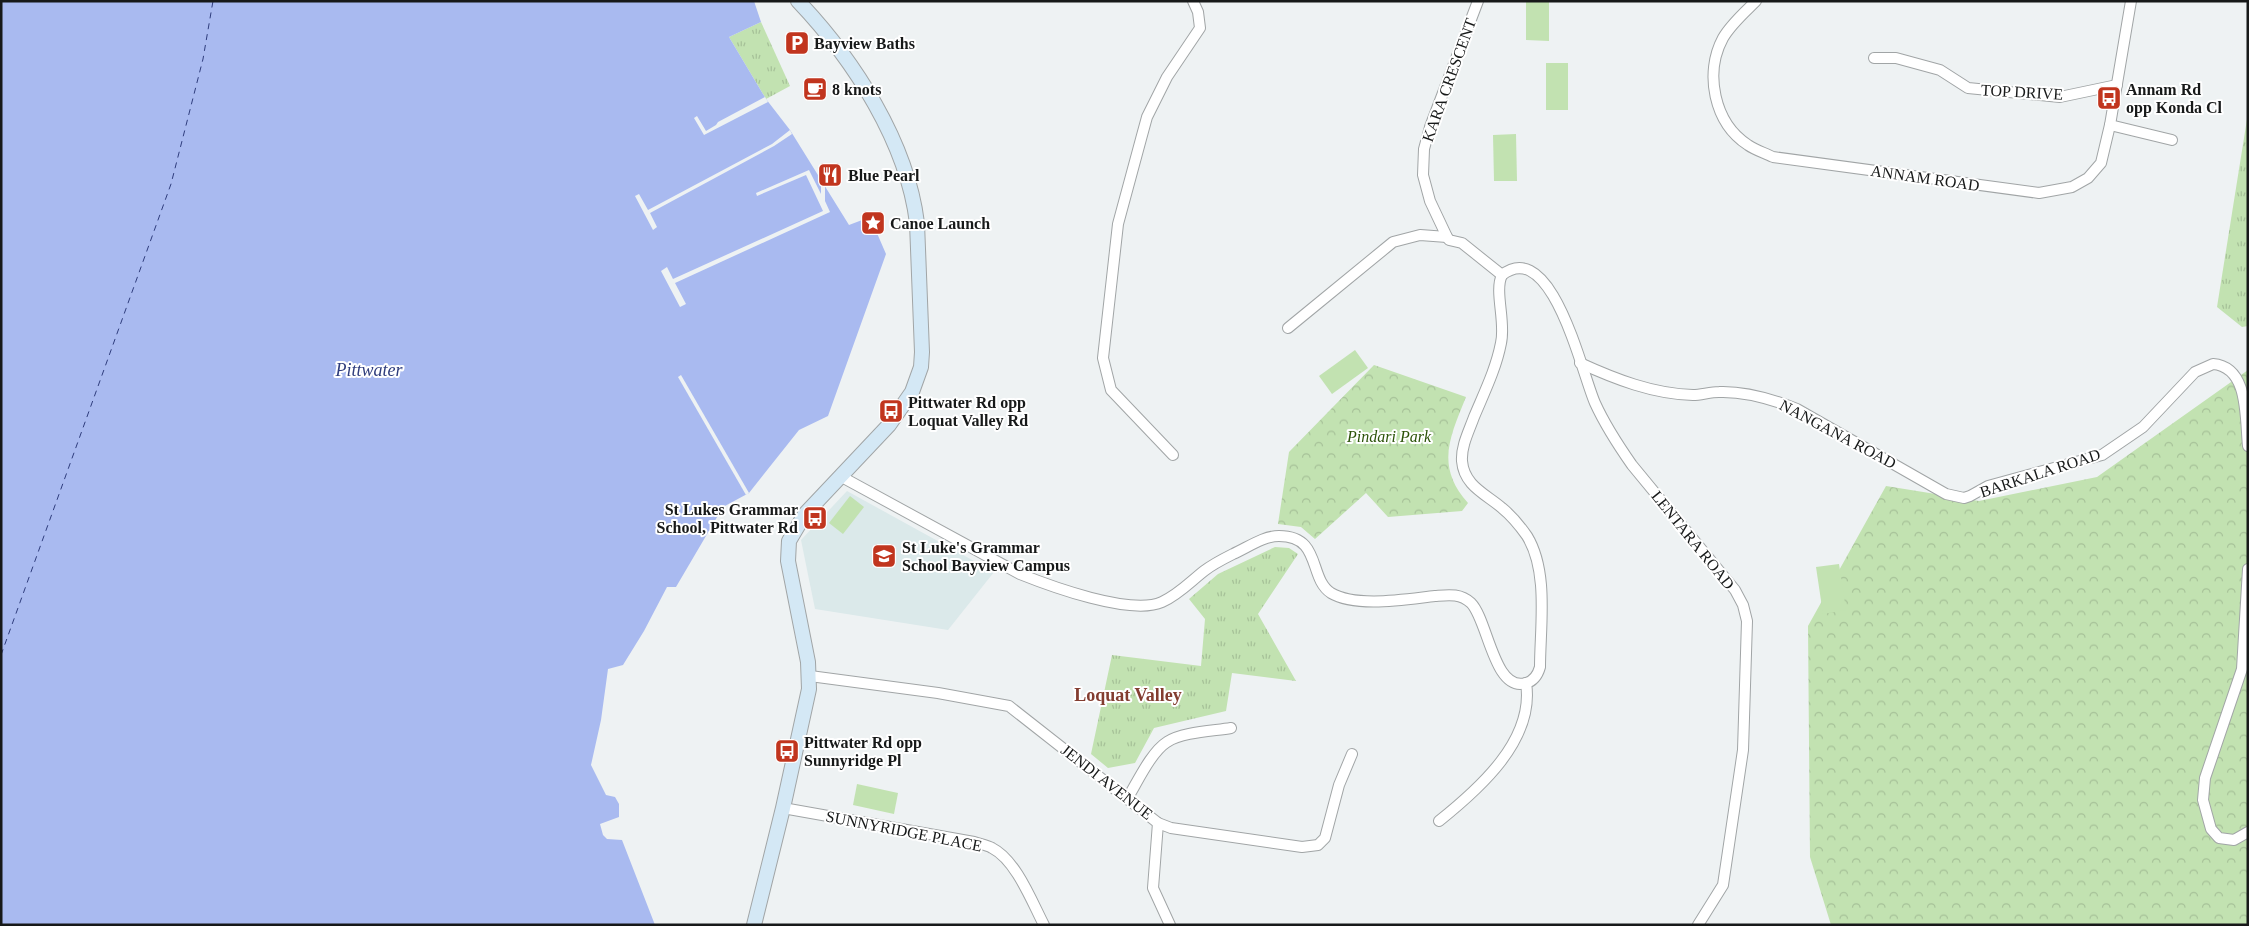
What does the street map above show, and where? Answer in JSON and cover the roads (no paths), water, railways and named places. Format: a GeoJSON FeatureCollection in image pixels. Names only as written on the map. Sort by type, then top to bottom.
{"type":"FeatureCollection","features":[{"type":"Feature","properties":{"kind":"main road"},"geometry":{"type":"LineString","coordinates":[[754,925],[807,702],[810,676],[790,572],[789,541],[798,522],[897,415],[912,392],[917,380],[922,352],[917,223],[914,203],[904,166],[875,105],[846,60],[798,1]]}},
{"type":"Feature","properties":{"kind":"street"},"geometry":{"type":"LineString","coordinates":[[1173,455],[1111,390],[1103,358],[1118,224],[1147,117],[1167,76],[1189,47],[1200,28],[1198,12],[1193,1]]}},
{"type":"Feature","properties":{"kind":"street","name":"KARA CRESCENT"},"geometry":{"type":"LineString","coordinates":[[1447,236],[1423,176],[1424,149],[1433,119],[1478,1]]}},
{"type":"Feature","properties":{"kind":"street","name":"ANNAM ROAD"},"geometry":{"type":"LineString","coordinates":[[1756,1],[1723,38],[1715,60],[1713,81],[1718,105],[1727,124],[1748,145],[1772,156],[2039,193],[2072,187],[2092,174],[2101,163],[2110,125],[2131,1]]}},
{"type":"Feature","properties":{"kind":"street","name":"TOP DRIVE"},"geometry":{"type":"LineString","coordinates":[[1874,58],[1896,58],[1940,70],[1968,88],[2060,97],[2117,85]]}},
{"type":"Feature","properties":{"kind":"street"},"geometry":{"type":"LineString","coordinates":[[2110,125],[2172,140]]}},
{"type":"Feature","properties":{"kind":"street"},"geometry":{"type":"LineString","coordinates":[[840,476],[1020,574],[1045,584],[1124,606],[1160,603],[1216,563],[1267,538],[1292,538],[1302,544],[1310,553],[1322,584],[1334,594],[1372,602],[1449,595],[1467,600],[1481,618],[1498,666],[1505,678],[1516,684],[1526,683],[1534,679],[1540,667],[1541,579],[1537,559],[1528,537],[1514,518],[1472,486],[1465,474],[1462,461],[1464,443],[1495,365],[1502,340],[1502,307],[1498,289],[1502,275],[1462,243],[1449,240],[1447,236],[1420,235],[1393,242],[1288,328]]}},
{"type":"Feature","properties":{"kind":"street","name":"LENTARA ROAD"},"geometry":{"type":"LineString","coordinates":[[1502,275],[1511,269],[1523,267],[1540,278],[1563,314],[1595,402],[1618,445],[1632,465],[1735,590],[1743,604],[1747,620],[1742,750],[1723,885],[1698,925]]}},
{"type":"Feature","properties":{"kind":"street","name":"NANGANA ROAD"},"geometry":{"type":"LineString","coordinates":[[1580,362],[1614,378],[1655,390],[1693,395],[1738,392],[1774,400],[1796,409],[1946,494]]}},
{"type":"Feature","properties":{"kind":"street","name":"BARKALA ROAD"},"geometry":{"type":"LineString","coordinates":[[1946,494],[1964,498],[1988,486],[2102,455],[2143,427],[2195,372],[2213,364],[2232,369],[2241,381],[2248,446]]}},
{"type":"Feature","properties":{"kind":"street"},"geometry":{"type":"LineString","coordinates":[[2248,569],[2242,669],[2206,772],[2203,796],[2211,829],[2219,838],[2234,840],[2248,832]]}},
{"type":"Feature","properties":{"kind":"street","name":"JENDI AVENUE"},"geometry":{"type":"LineString","coordinates":[[810,676],[938,693],[1009,706],[1158,823],[1171,828],[1302,847],[1318,845],[1325,838],[1339,785],[1352,754]]}},
{"type":"Feature","properties":{"kind":"street"},"geometry":{"type":"LineString","coordinates":[[1439,821],[1466,800],[1506,757],[1524,717],[1527,692],[1526,683]]}},
{"type":"Feature","properties":{"kind":"street"},"geometry":{"type":"LineString","coordinates":[[1127,799],[1144,770],[1167,742],[1183,736],[1231,728]]}},
{"type":"Feature","properties":{"kind":"street","name":"SUNNYRIDGE PLACE"},"geometry":{"type":"LineString","coordinates":[[783,808],[974,842],[992,848],[1004,857],[1014,869],[1044,925]]}},
{"type":"Feature","properties":{"kind":"street"},"geometry":{"type":"LineString","coordinates":[[1158,823],[1153,888],[1170,925]]}},
{"type":"Feature","properties":{"kind":"water","name":"Pittwater"},"geometry":{"type":"Polygon","coordinates":[[[1,1],[754,1],[761,22],[729,37],[766,99],[790,130],[849,225],[870,217],[886,254],[828,416],[799,430],[749,493],[723,507],[676,587],[667,587],[644,631],[623,665],[608,669],[601,720],[591,765],[606,795],[615,797],[619,804],[619,817],[600,824],[603,835],[607,839],[622,840],[655,925],[1,925],[1,1]]]}},
{"type":"Feature","properties":{"kind":"place","name":"Bayview Baths"},"geometry":{"type":"Point","coordinates":[797,43]}},
{"type":"Feature","properties":{"kind":"place","name":"8 knots"},"geometry":{"type":"Point","coordinates":[815,89]}},
{"type":"Feature","properties":{"kind":"place","name":"Annam Rd opp Konda Cl"},"geometry":{"type":"Point","coordinates":[2109,98]}},
{"type":"Feature","properties":{"kind":"place","name":"Blue Pearl"},"geometry":{"type":"Point","coordinates":[830,175]}},
{"type":"Feature","properties":{"kind":"place","name":"Canoe Launch"},"geometry":{"type":"Point","coordinates":[873,223]}},
{"type":"Feature","properties":{"kind":"place","name":"Pittwater Rd opp Loquat Valley Rd"},"geometry":{"type":"Point","coordinates":[891,411]}},
{"type":"Feature","properties":{"kind":"place","name":"St Lukes Grammar School, Pittwater Rd"},"geometry":{"type":"Point","coordinates":[815,518]}},
{"type":"Feature","properties":{"kind":"place","name":"St Luke's Grammar School Bayview Campus"},"geometry":{"type":"Point","coordinates":[884,556]}},
{"type":"Feature","properties":{"kind":"place","name":"Pittwater Rd opp Sunnyridge Pl"},"geometry":{"type":"Point","coordinates":[787,751]}},
{"type":"Feature","properties":{"kind":"district","name":"Loquat Valley"},"geometry":{"type":"Point","coordinates":[1128,695]}},
{"type":"Feature","properties":{"kind":"park label","name":"Pindari Park"},"geometry":{"type":"Point","coordinates":[1389,436]}}]}
